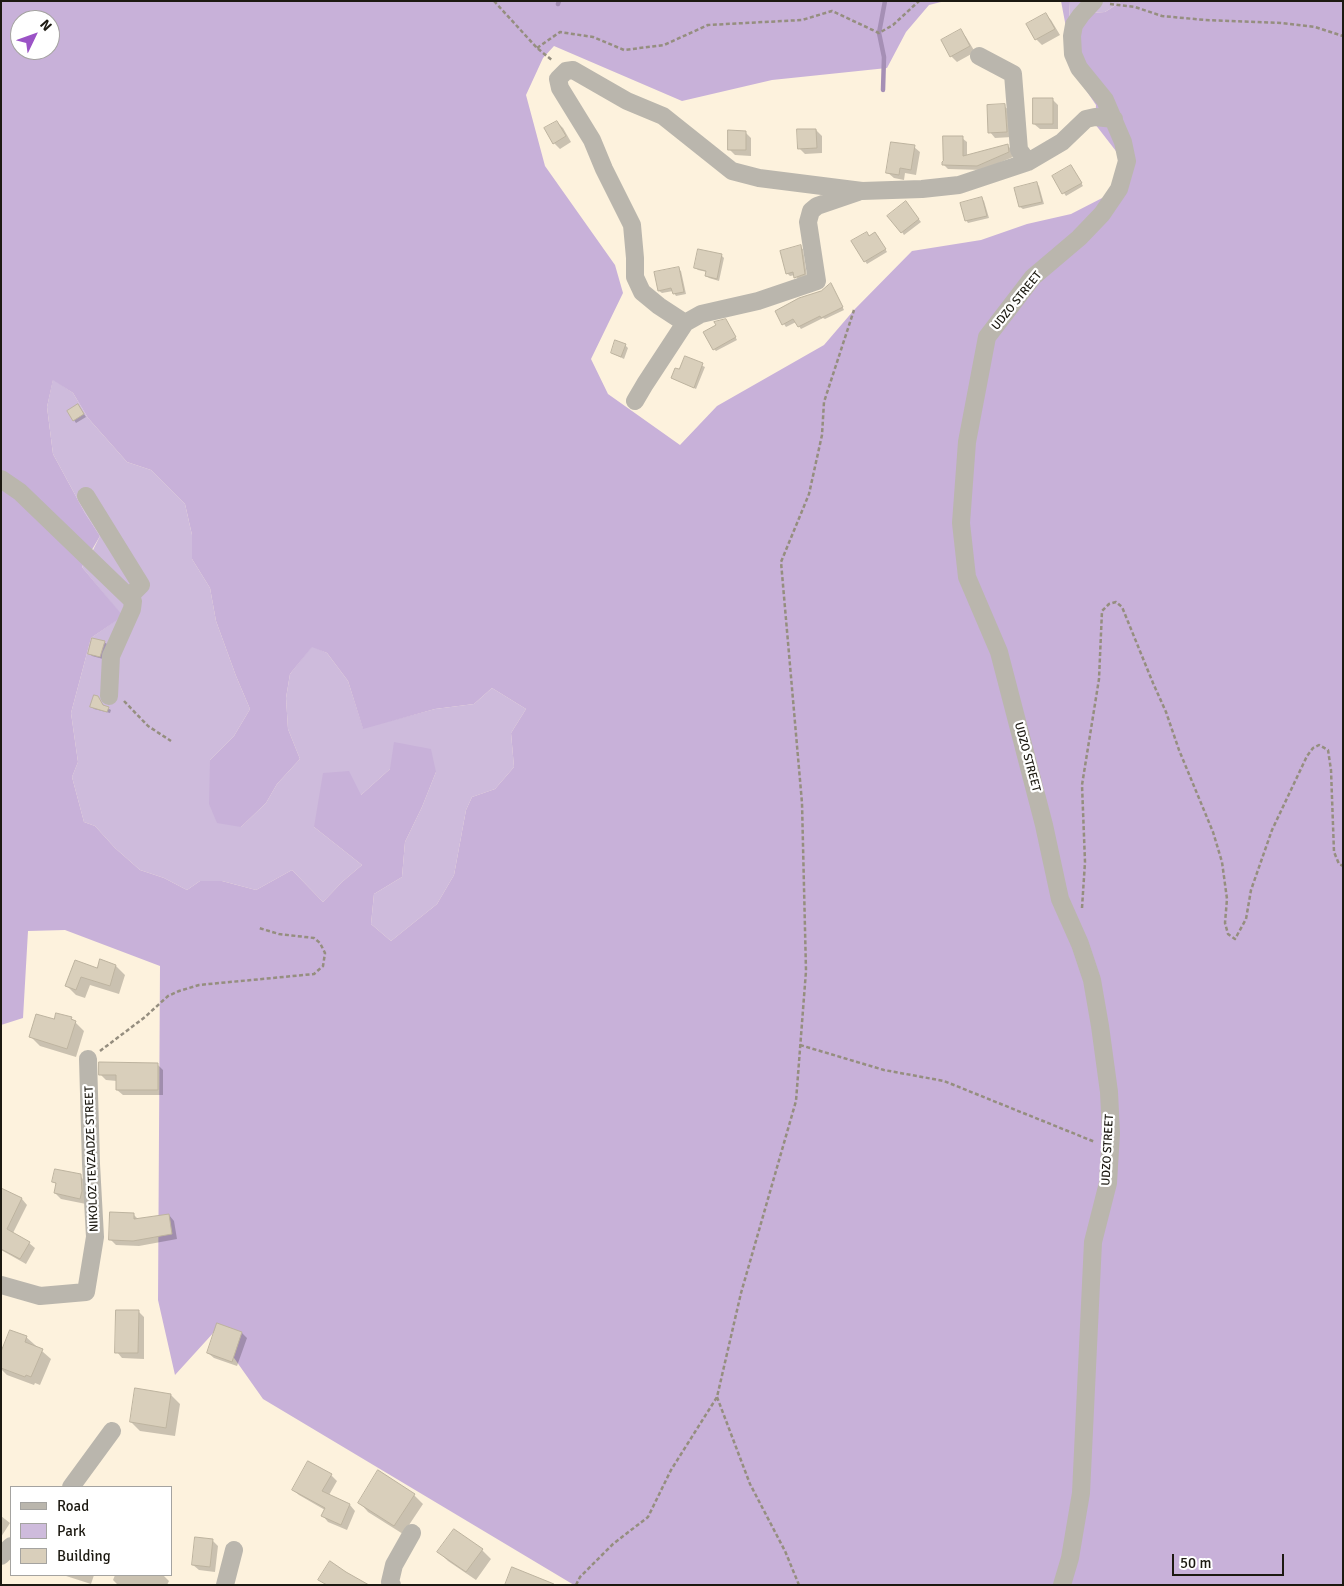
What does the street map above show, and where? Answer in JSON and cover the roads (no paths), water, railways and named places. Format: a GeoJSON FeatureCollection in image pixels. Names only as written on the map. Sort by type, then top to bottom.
{"type":"FeatureCollection","features":[{"type":"Feature","properties":{"kind":"street","name":"UDZO STREET"},"geometry":{"type":"LineString","coordinates":[[1062,1585],[1070,1558],[1081,1493],[1093,1242],[1108,1183],[1111,1133],[1108,1092],[1092,980],[1080,944],[1060,899],[1044,825],[1000,652],[967,577],[961,524],[967,442],[987,337],[1033,277],[1078,238],[1102,214],[1119,189],[1127,162],[1124,142],[1105,100],[1079,68],[1073,54],[1072,36],[1074,25],[1092,2]]}},
{"type":"Feature","properties":{"kind":"street"},"geometry":{"type":"LineString","coordinates":[[979,56],[1013,74],[1019,150],[1028,162]]}},
{"type":"Feature","properties":{"kind":"street"},"geometry":{"type":"LineString","coordinates":[[685,323],[642,292],[634,277],[635,258],[632,225],[592,140],[560,88],[558,79],[566,71],[573,70],[627,102],[663,116],[732,171],[759,178],[862,191],[922,190],[959,185],[1028,162],[1062,142],[1086,119],[1095,117],[1114,119]]}},
{"type":"Feature","properties":{"kind":"street"},"geometry":{"type":"LineString","coordinates":[[635,401],[685,323],[701,314],[758,301],[817,281],[808,222],[811,211],[817,206],[862,191]]}},
{"type":"Feature","properties":{"kind":"street"},"geometry":{"type":"LineString","coordinates":[[1,479],[20,492],[129,597],[134,605],[111,656],[110,688]]}},
{"type":"Feature","properties":{"kind":"street"},"geometry":{"type":"LineString","coordinates":[[86,496],[141,585],[129,597]]}},
{"type":"Feature","properties":{"kind":"street","name":"NIKOLOZ TEVZADZE STREET"},"geometry":{"type":"LineString","coordinates":[[1,1286],[40,1296],[86,1292],[95,1238],[88,1059]]}},
{"type":"Feature","properties":{"kind":"street"},"geometry":{"type":"LineString","coordinates":[[72,1486],[112,1431]]}},
{"type":"Feature","properties":{"kind":"street"},"geometry":{"type":"LineString","coordinates":[[392,1585],[390,1582],[394,1565],[412,1533]]}},
{"type":"Feature","properties":{"kind":"street"},"geometry":{"type":"LineString","coordinates":[[1,1556],[10,1547]]}},
{"type":"Feature","properties":{"kind":"street"},"geometry":{"type":"LineString","coordinates":[[225,1585],[234,1550]]}},
{"type":"Feature","properties":{"kind":"waterway"},"geometry":{"type":"LineString","coordinates":[[883,90],[884,57],[879,33],[885,1]]}}]}
